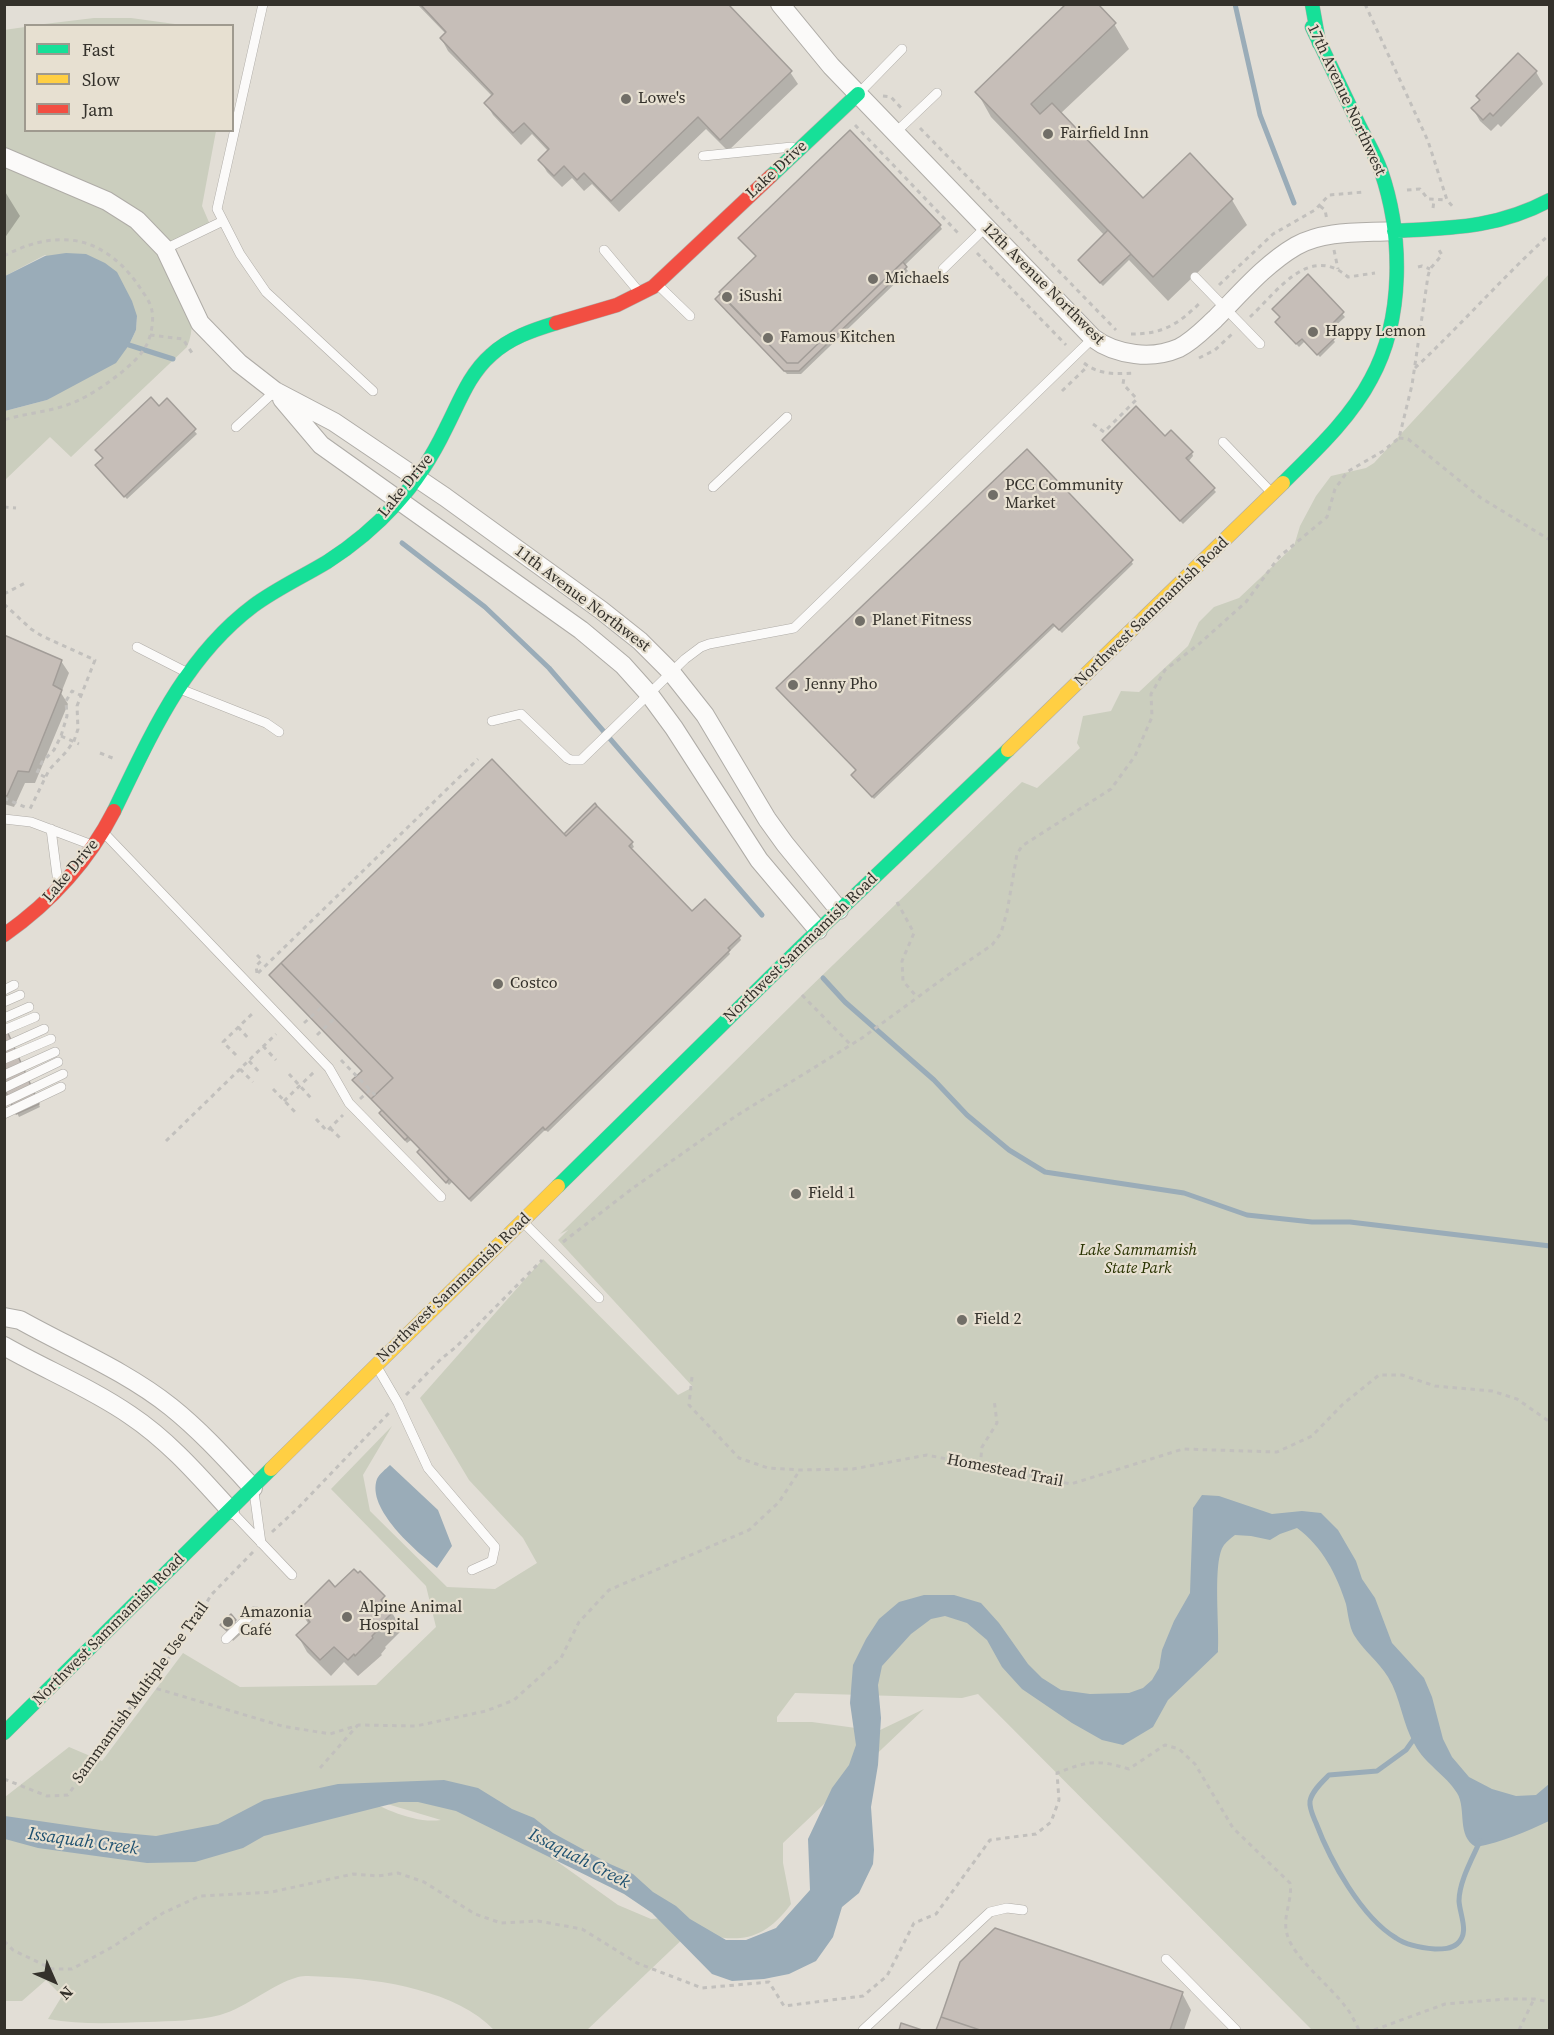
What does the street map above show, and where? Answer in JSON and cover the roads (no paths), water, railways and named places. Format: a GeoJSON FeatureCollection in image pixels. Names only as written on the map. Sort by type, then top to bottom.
{"type":"FeatureCollection","features":[{"type":"Feature","properties":{"kind":"main road","name":"17th Avenue Northwest"},"geometry":{"type":"LineString","coordinates":[[1303,4],[1319,43],[1368,140],[1380,169],[1388,191],[1395,231]]}},
{"type":"Feature","properties":{"kind":"main road"},"geometry":{"type":"LineString","coordinates":[[1312,4],[1319,43]]}},
{"type":"Feature","properties":{"kind":"main road","name":"Lake Drive"},"geometry":{"type":"LineString","coordinates":[[4,936],[32,914],[58,888],[94,846],[178,688],[209,646],[235,621],[265,598],[339,554],[381,519],[417,478],[440,441],[468,384],[489,357],[504,345],[533,332],[629,301],[657,284],[858,94]]}},
{"type":"Feature","properties":{"kind":"main road"},"geometry":{"type":"LineString","coordinates":[[1395,231],[1490,225],[1509,220],[1550,201]]}},
{"type":"Feature","properties":{"kind":"main road","name":"Northwest Sammamish Road"},"geometry":{"type":"LineString","coordinates":[[4,1733],[818,930],[1096,667],[1273,495],[1326,439],[1355,405],[1372,377],[1386,346],[1392,312],[1395,231]]}},
{"type":"Feature","properties":{"kind":"street","name":"12th Avenue Northwest"},"geometry":{"type":"LineString","coordinates":[[780,4],[831,66],[1093,338],[1105,347],[1141,355],[1165,353],[1187,343],[1282,256],[1305,242],[1330,235],[1395,231]]}},
{"type":"Feature","properties":{"kind":"street","name":"11th Avenue Northwest"},"geometry":{"type":"LineString","coordinates":[[4,157],[86,191],[137,220],[165,249],[200,323],[238,363],[274,391],[334,422],[417,478],[616,620],[645,646],[671,672],[705,715],[767,819],[840,909]]}},
{"type":"Feature","properties":{"kind":"street","name":"11th Avenue Northwest"},"geometry":{"type":"LineString","coordinates":[[274,391],[321,445],[581,630],[623,665],[649,694],[701,767],[759,860],[818,930]]}},
{"type":"Feature","properties":{"kind":"street"},"geometry":{"type":"LineString","coordinates":[[4,1317],[20,1320],[115,1370],[153,1394],[205,1437],[253,1488]]}},
{"type":"Feature","properties":{"kind":"street"},"geometry":{"type":"LineString","coordinates":[[4,1346],[107,1400],[141,1422],[172,1449],[230,1510]]}},
{"type":"Feature","properties":{"kind":"lane"},"geometry":{"type":"LineString","coordinates":[[263,4],[217,209],[240,254],[266,292],[373,391]]}},
{"type":"Feature","properties":{"kind":"lane"},"geometry":{"type":"LineString","coordinates":[[858,94],[902,49]]}},
{"type":"Feature","properties":{"kind":"lane"},"geometry":{"type":"LineString","coordinates":[[896,133],[937,93]]}},
{"type":"Feature","properties":{"kind":"lane"},"geometry":{"type":"LineString","coordinates":[[703,156],[803,146]]}},
{"type":"Feature","properties":{"kind":"lane"},"geometry":{"type":"LineString","coordinates":[[165,249],[223,221]]}},
{"type":"Feature","properties":{"kind":"lane"},"geometry":{"type":"LineString","coordinates":[[943,269],[986,227]]}},
{"type":"Feature","properties":{"kind":"lane"},"geometry":{"type":"LineString","coordinates":[[604,250],[641,294]]}},
{"type":"Feature","properties":{"kind":"lane"},"geometry":{"type":"LineString","coordinates":[[1196,277],[1260,344]]}},
{"type":"Feature","properties":{"kind":"lane"},"geometry":{"type":"LineString","coordinates":[[657,284],[690,316]]}},
{"type":"Feature","properties":{"kind":"lane"},"geometry":{"type":"LineString","coordinates":[[492,721],[522,714],[567,758],[576,761],[584,758],[671,672],[701,647],[794,628],[1093,338]]}},
{"type":"Feature","properties":{"kind":"lane"},"geometry":{"type":"LineString","coordinates":[[236,427],[274,391]]}},
{"type":"Feature","properties":{"kind":"lane"},"geometry":{"type":"LineString","coordinates":[[713,487],[787,417]]}},
{"type":"Feature","properties":{"kind":"lane"},"geometry":{"type":"LineString","coordinates":[[1223,442],[1273,495]]}},
{"type":"Feature","properties":{"kind":"lane"},"geometry":{"type":"LineString","coordinates":[[137,647],[187,673]]}},
{"type":"Feature","properties":{"kind":"lane"},"geometry":{"type":"LineString","coordinates":[[178,688],[266,723],[279,732]]}},
{"type":"Feature","properties":{"kind":"lane"},"geometry":{"type":"LineString","coordinates":[[4,819],[31,822],[94,846]]}},
{"type":"Feature","properties":{"kind":"lane"},"geometry":{"type":"LineString","coordinates":[[51,829],[58,888]]}},
{"type":"Feature","properties":{"kind":"lane"},"geometry":{"type":"LineString","coordinates":[[103,831],[329,1068],[349,1103],[441,1197]]}},
{"type":"Feature","properties":{"kind":"lane"},"geometry":{"type":"LineString","coordinates":[[4,990],[14,986]]}},
{"type":"Feature","properties":{"kind":"lane"},"geometry":{"type":"LineString","coordinates":[[4,1002],[20,995]]}},
{"type":"Feature","properties":{"kind":"lane"},"geometry":{"type":"LineString","coordinates":[[4,1018],[28,1007]]}},
{"type":"Feature","properties":{"kind":"lane"},"geometry":{"type":"LineString","coordinates":[[4,1030],[35,1017]]}},
{"type":"Feature","properties":{"kind":"lane"},"geometry":{"type":"LineString","coordinates":[[4,1047],[44,1029]]}},
{"type":"Feature","properties":{"kind":"lane"},"geometry":{"type":"LineString","coordinates":[[4,1059],[51,1039]]}},
{"type":"Feature","properties":{"kind":"lane"},"geometry":{"type":"LineString","coordinates":[[4,1075],[55,1052]]}},
{"type":"Feature","properties":{"kind":"lane"},"geometry":{"type":"LineString","coordinates":[[4,1088],[58,1062]]}},
{"type":"Feature","properties":{"kind":"lane"},"geometry":{"type":"LineString","coordinates":[[4,1102],[63,1074]]}},
{"type":"Feature","properties":{"kind":"lane"},"geometry":{"type":"LineString","coordinates":[[4,1114],[61,1087]]}},
{"type":"Feature","properties":{"kind":"lane"},"geometry":{"type":"LineString","coordinates":[[522,1222],[599,1298]]}},
{"type":"Feature","properties":{"kind":"lane"},"geometry":{"type":"LineString","coordinates":[[376,1365],[398,1403],[428,1468],[495,1547],[492,1561],[472,1570]]}},
{"type":"Feature","properties":{"kind":"lane"},"geometry":{"type":"LineString","coordinates":[[253,1488],[261,1543]]}},
{"type":"Feature","properties":{"kind":"lane"},"geometry":{"type":"LineString","coordinates":[[230,1510],[292,1575]]}},
{"type":"Feature","properties":{"kind":"lane"},"geometry":{"type":"LineString","coordinates":[[226,1639],[255,1611]]}},
{"type":"Feature","properties":{"kind":"lane"},"geometry":{"type":"LineString","coordinates":[[863,2031],[990,1912],[1007,1908],[1023,1910]]}},
{"type":"Feature","properties":{"kind":"lane"},"geometry":{"type":"LineString","coordinates":[[1166,1959],[1236,2031]]}},
{"type":"Feature","properties":{"kind":"water"},"geometry":{"type":"Polygon","coordinates":[[[66,253],[86,254],[117,272],[137,316],[136,330],[116,363],[47,400],[5,411],[5,276],[45,256],[66,253]]]}},
{"type":"Feature","properties":{"kind":"water"},"geometry":{"type":"Polygon","coordinates":[[[390,1465],[438,1510],[452,1546],[437,1568],[395,1528],[379,1503],[376,1491],[377,1479],[390,1465]]]}},
{"type":"Feature","properties":{"kind":"water","name":"Issaquah Creek"},"geometry":{"type":"Polygon","coordinates":[[[1202,1495],[1219,1496],[1272,1514],[1302,1511],[1321,1513],[1338,1530],[1356,1561],[1362,1579],[1375,1598],[1392,1643],[1424,1678],[1432,1697],[1443,1739],[1452,1757],[1469,1777],[1492,1789],[1516,1796],[1536,1795],[1549,1784],[1549,1821],[1495,1842],[1476,1847],[1470,1842],[1464,1829],[1457,1793],[1419,1752],[1407,1728],[1388,1677],[1352,1631],[1346,1604],[1328,1562],[1314,1543],[1297,1528],[1270,1540],[1235,1535],[1224,1545],[1220,1553],[1217,1580],[1218,1652],[1168,1700],[1153,1727],[1123,1745],[1102,1740],[1022,1689],[1002,1667],[987,1640],[967,1623],[945,1616],[931,1619],[911,1634],[882,1666],[878,1685],[881,1718],[878,1765],[871,1807],[873,1864],[859,1893],[842,1907],[833,1937],[816,1961],[789,1974],[764,1979],[732,1981],[712,1974],[652,1913],[624,1894],[456,1811],[418,1802],[399,1802],[264,1836],[243,1848],[195,1862],[147,1863],[38,1848],[5,1839],[5,1816],[156,1836],[218,1824],[264,1800],[338,1784],[444,1780],[478,1788],[512,1809],[534,1818],[553,1833],[633,1874],[690,1919],[726,1940],[746,1940],[776,1928],[810,1890],[808,1839],[832,1788],[849,1765],[856,1745],[850,1703],[853,1665],[879,1619],[899,1602],[924,1595],[954,1595],[981,1603],[999,1623],[1028,1664],[1042,1678],[1061,1690],[1090,1694],[1129,1693],[1143,1688],[1152,1680],[1159,1668],[1162,1650],[1174,1621],[1190,1593],[1193,1508],[1202,1495]]]}},
{"type":"Feature","properties":{"kind":"waterway"},"geometry":{"type":"LineString","coordinates":[[1235,4],[1260,115],[1294,203]]}},
{"type":"Feature","properties":{"kind":"waterway"},"geometry":{"type":"LineString","coordinates":[[129,345],[173,359]]}},
{"type":"Feature","properties":{"kind":"waterway"},"geometry":{"type":"LineString","coordinates":[[402,543],[485,607],[549,668],[762,915]]}},
{"type":"Feature","properties":{"kind":"waterway"},"geometry":{"type":"LineString","coordinates":[[823,978],[845,1002],[934,1080],[967,1115],[1009,1150],[1045,1172],[1184,1193],[1247,1215],[1312,1222],[1350,1222],[1550,1246]]}},
{"type":"Feature","properties":{"kind":"waterway"},"geometry":{"type":"LineString","coordinates":[[1416,1736],[1406,1750],[1377,1771],[1329,1775],[1311,1797],[1310,1806],[1314,1818],[1338,1870],[1359,1902],[1383,1929],[1415,1946],[1444,1949],[1457,1944],[1463,1935],[1459,1901],[1461,1886],[1480,1841]]}},
{"type":"Feature","properties":{"kind":"place","name":"Lowe's"},"geometry":{"type":"Point","coordinates":[626,99]}},
{"type":"Feature","properties":{"kind":"place","name":"Fairfield Inn"},"geometry":{"type":"Point","coordinates":[1048,134]}},
{"type":"Feature","properties":{"kind":"place","name":"Michaels"},"geometry":{"type":"Point","coordinates":[873,279]}},
{"type":"Feature","properties":{"kind":"place","name":"iSushi"},"geometry":{"type":"Point","coordinates":[727,297]}},
{"type":"Feature","properties":{"kind":"place","name":"Happy Lemon"},"geometry":{"type":"Point","coordinates":[1313,332]}},
{"type":"Feature","properties":{"kind":"place","name":"Famous Kitchen"},"geometry":{"type":"Point","coordinates":[768,338]}},
{"type":"Feature","properties":{"kind":"place","name":"PCC Community Market"},"geometry":{"type":"Point","coordinates":[993,495]}},
{"type":"Feature","properties":{"kind":"place","name":"Planet Fitness"},"geometry":{"type":"Point","coordinates":[860,621]}},
{"type":"Feature","properties":{"kind":"place","name":"Jenny Pho"},"geometry":{"type":"Point","coordinates":[793,685]}},
{"type":"Feature","properties":{"kind":"place","name":"Costco"},"geometry":{"type":"Point","coordinates":[498,984]}},
{"type":"Feature","properties":{"kind":"place","name":"Field 1"},"geometry":{"type":"Point","coordinates":[796,1194]}},
{"type":"Feature","properties":{"kind":"place","name":"Field 2"},"geometry":{"type":"Point","coordinates":[962,1320]}},
{"type":"Feature","properties":{"kind":"place","name":"Alpine Animal Hospital"},"geometry":{"type":"Point","coordinates":[347,1617]}},
{"type":"Feature","properties":{"kind":"place","name":"Amazonia Café"},"geometry":{"type":"Point","coordinates":[228,1622]}},
{"type":"Feature","properties":{"kind":"park label","name":"Lake Sammamish State Park"},"geometry":{"type":"Point","coordinates":[1138,1260]}}]}
